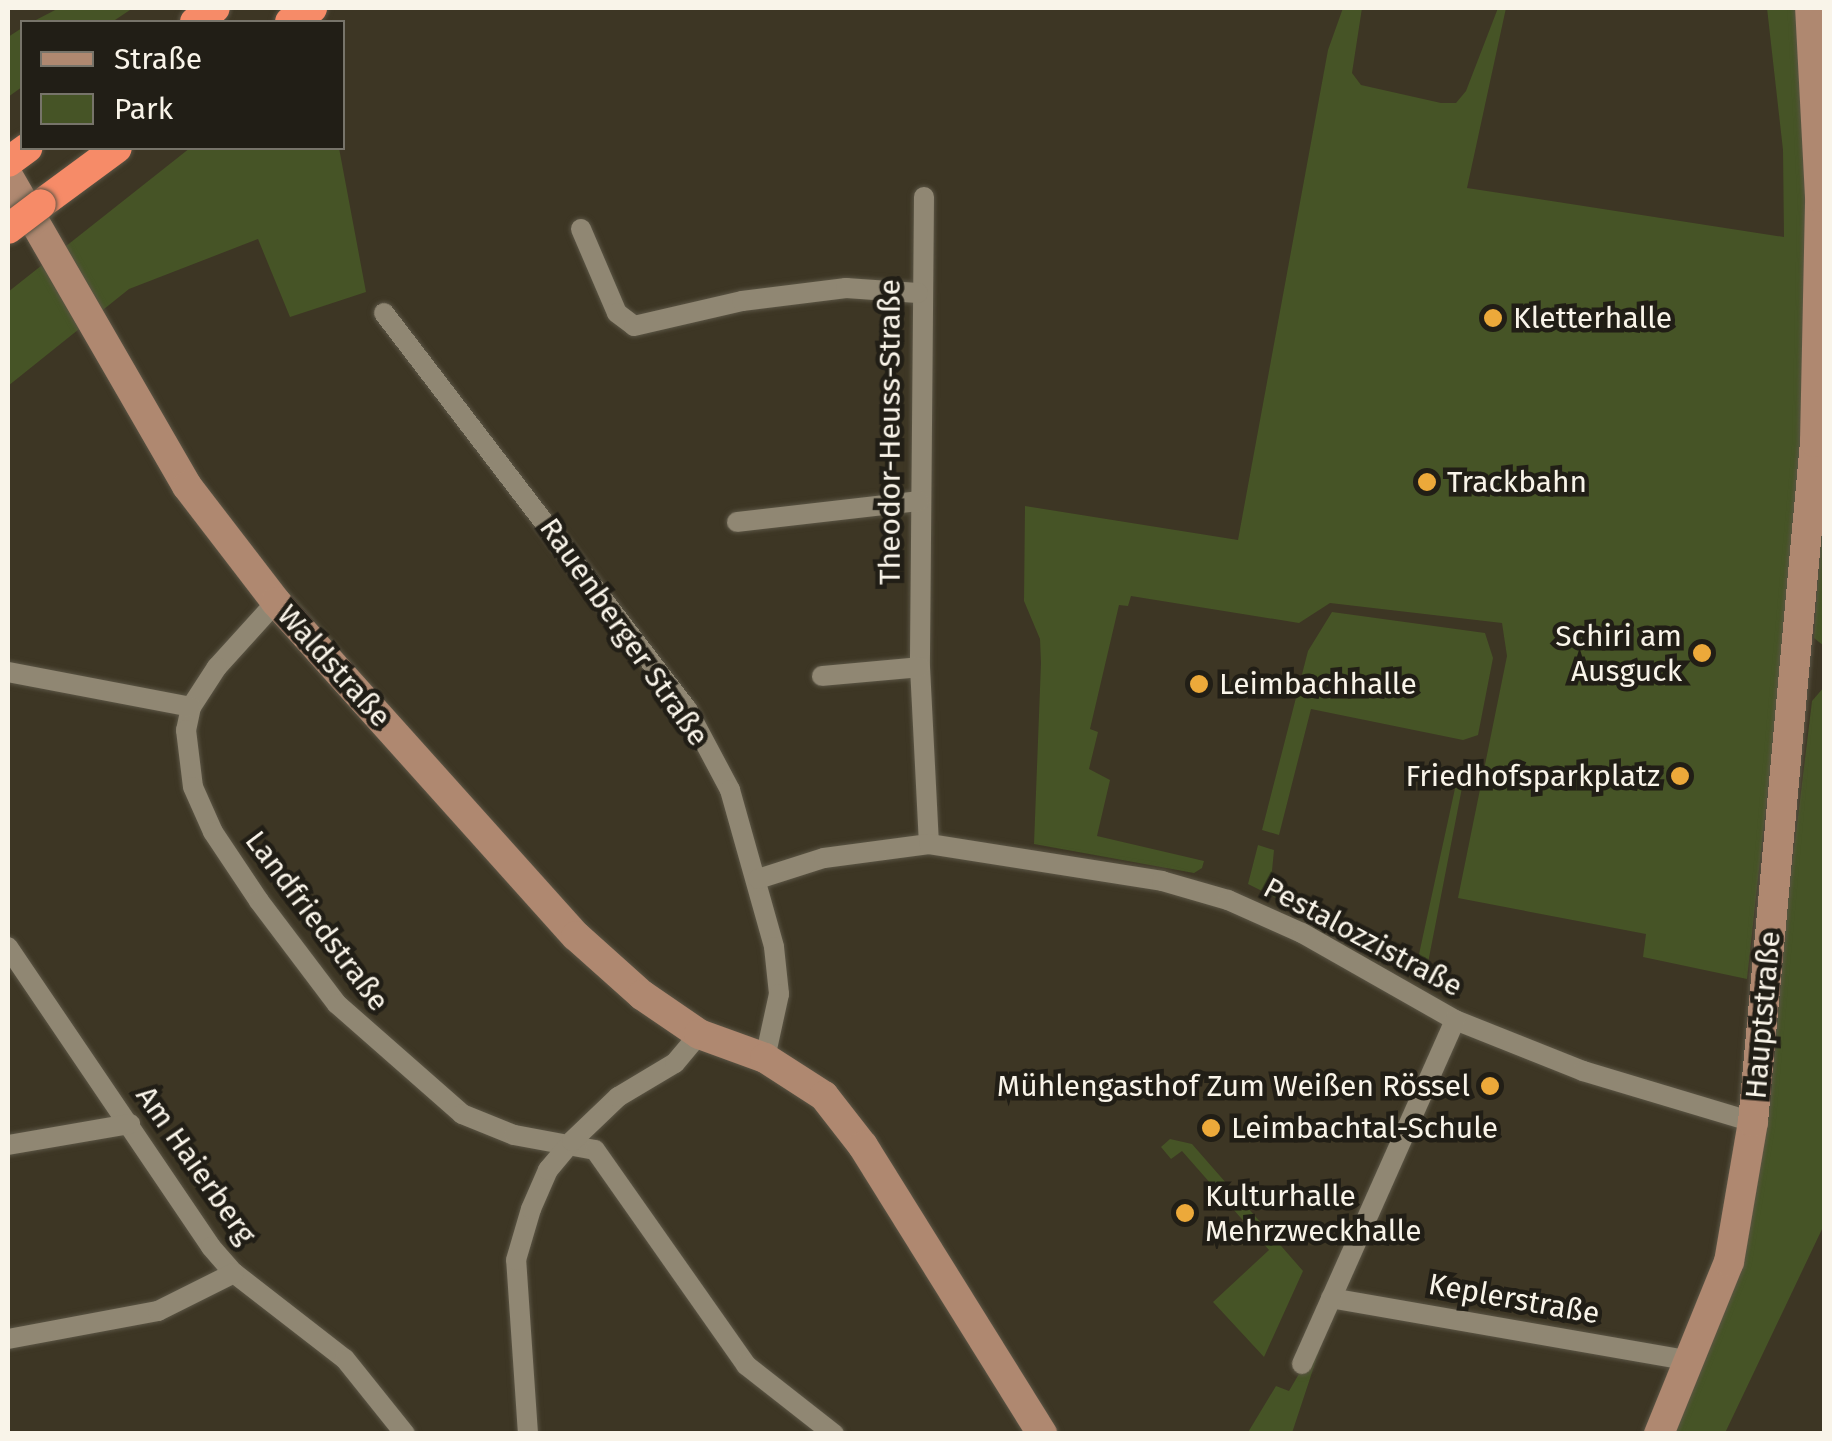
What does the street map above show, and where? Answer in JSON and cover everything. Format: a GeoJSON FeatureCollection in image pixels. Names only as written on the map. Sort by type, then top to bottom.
{"type":"FeatureCollection","features":[{"type":"Feature","properties":{"kind":"highway"},"geometry":{"type":"LineString","coordinates":[[8,230],[114,150]]}},
{"type":"Feature","properties":{"kind":"street","name":"Hauptstraße"},"geometry":{"type":"LineString","coordinates":[[1659,1434],[1729,1262],[1753,1122],[1806,582],[1820,266],[1810,8]]}},
{"type":"Feature","properties":{"kind":"street","name":"Waldstraße"},"geometry":{"type":"LineString","coordinates":[[13,162],[187,486],[276,602],[576,936],[642,995],[699,1034],[765,1058]]}},
{"type":"Feature","properties":{"kind":"street","name":"Theodor-Heuss-Straße"},"geometry":{"type":"LineString","coordinates":[[924,197],[918,293],[920,667],[929,844]]}},
{"type":"Feature","properties":{"kind":"street"},"geometry":{"type":"LineString","coordinates":[[581,230],[618,313],[634,326],[829,290],[918,293]]}},
{"type":"Feature","properties":{"kind":"street","name":"Rauenberger Straße"},"geometry":{"type":"LineString","coordinates":[[384,314],[687,709],[730,790],[758,879],[778,994],[765,1058]]}},
{"type":"Feature","properties":{"kind":"street"},"geometry":{"type":"LineString","coordinates":[[737,522],[919,502]]}},
{"type":"Feature","properties":{"kind":"street"},"geometry":{"type":"LineString","coordinates":[[8,672],[191,706],[276,602]]}},
{"type":"Feature","properties":{"kind":"street"},"geometry":{"type":"LineString","coordinates":[[822,676],[920,667]]}},
{"type":"Feature","properties":{"kind":"street","name":"Landfriedstraße"},"geometry":{"type":"LineString","coordinates":[[191,706],[186,730],[193,787],[213,832],[337,1004],[462,1114],[514,1135],[572,1141],[595,1150],[611,1166],[746,1365],[834,1434]]}},
{"type":"Feature","properties":{"kind":"street","name":"Pestalozzistraße"},"geometry":{"type":"LineString","coordinates":[[758,879],[824,858],[929,844],[1068,862],[1228,900],[1302,934],[1455,1020],[1583,1071],[1753,1122]]}},
{"type":"Feature","properties":{"kind":"street","name":"Am Haierberg"},"geometry":{"type":"LineString","coordinates":[[8,947],[234,1273],[345,1359],[405,1434]]}},
{"type":"Feature","properties":{"kind":"street"},"geometry":{"type":"LineString","coordinates":[[1302,1364],[1455,1020]]}},
{"type":"Feature","properties":{"kind":"street"},"geometry":{"type":"LineString","coordinates":[[528,1434],[516,1260],[548,1170],[618,1097],[674,1063],[699,1034]]}},
{"type":"Feature","properties":{"kind":"street"},"geometry":{"type":"LineString","coordinates":[[765,1058],[824,1096],[863,1146],[1042,1434]]}},
{"type":"Feature","properties":{"kind":"street"},"geometry":{"type":"LineString","coordinates":[[8,1145],[130,1124]]}},
{"type":"Feature","properties":{"kind":"street"},"geometry":{"type":"LineString","coordinates":[[8,1339],[158,1311],[234,1273]]}},
{"type":"Feature","properties":{"kind":"street","name":"Keplerstraße"},"geometry":{"type":"LineString","coordinates":[[1331,1298],[1687,1360]]}},
{"type":"Feature","properties":{"kind":"green space"},"geometry":{"type":"Polygon","coordinates":[[[59,8],[133,8],[115,20],[36,20],[59,8]]]}},
{"type":"Feature","properties":{"kind":"green space"},"geometry":{"type":"Polygon","coordinates":[[[1343,8],[1362,8],[1352,73],[1361,85],[1456,103],[1466,91],[1498,8],[1506,8],[1467,188],[1784,237],[1783,150],[1767,8],[1800,8],[1808,121],[1803,470],[1747,979],[1643,957],[1646,934],[1458,898],[1507,656],[1502,623],[1330,603],[1299,623],[1131,596],[1128,606],[1119,605],[1090,729],[1098,732],[1089,769],[1110,780],[1097,836],[1204,861],[1202,868],[1194,873],[1034,844],[1041,663],[1040,639],[1024,601],[1025,506],[1238,540],[1328,50],[1343,8]]]}},
{"type":"Feature","properties":{"kind":"green space"},"geometry":{"type":"Polygon","coordinates":[[[20,29],[20,88],[8,97],[8,37],[20,29]]]}},
{"type":"Feature","properties":{"kind":"green space"},"geometry":{"type":"Polygon","coordinates":[[[187,150],[339,150],[366,292],[290,317],[258,239],[129,289],[8,386],[8,292],[187,150]]]}},
{"type":"Feature","properties":{"kind":"green space"},"geometry":{"type":"Polygon","coordinates":[[[1824,491],[1824,646],[1814,638],[1824,491]]]}},
{"type":"Feature","properties":{"kind":"green space"},"geometry":{"type":"Polygon","coordinates":[[[1332,612],[1485,633],[1493,658],[1478,735],[1463,740],[1311,709],[1279,835],[1262,830],[1308,651],[1332,612]]]}},
{"type":"Feature","properties":{"kind":"green space"},"geometry":{"type":"Polygon","coordinates":[[[1824,687],[1824,1225],[1725,1433],[1673,1434],[1707,1333],[1773,1023],[1812,701],[1824,687]]]}},
{"type":"Feature","properties":{"kind":"green space"},"geometry":{"type":"Polygon","coordinates":[[[1467,762],[1427,968],[1413,977],[1361,944],[1416,968],[1459,770],[1467,762]]]}},
{"type":"Feature","properties":{"kind":"green space"},"geometry":{"type":"Polygon","coordinates":[[[1258,845],[1274,850],[1272,871],[1284,891],[1280,900],[1248,884],[1258,845]]]}},
{"type":"Feature","properties":{"kind":"green space"},"geometry":{"type":"Polygon","coordinates":[[[1170,1139],[1192,1144],[1303,1271],[1264,1357],[1213,1302],[1269,1250],[1182,1151],[1171,1159],[1161,1147],[1170,1139]]]}},
{"type":"Feature","properties":{"kind":"green space"},"geometry":{"type":"Polygon","coordinates":[[[1328,1324],[1292,1433],[1247,1434],[1276,1386],[1289,1391],[1328,1324]]]}},
{"type":"Feature","properties":{"kind":"place","name":"Kletterhalle"},"geometry":{"type":"Point","coordinates":[1493,318]}},
{"type":"Feature","properties":{"kind":"place","name":"Trackbahn"},"geometry":{"type":"Point","coordinates":[1427,482]}},
{"type":"Feature","properties":{"kind":"place","name":"Schiri am Ausguck"},"geometry":{"type":"Point","coordinates":[1702,653]}},
{"type":"Feature","properties":{"kind":"place","name":"Leimbachhalle"},"geometry":{"type":"Point","coordinates":[1199,684]}},
{"type":"Feature","properties":{"kind":"place","name":"Friedhofsparkplatz"},"geometry":{"type":"Point","coordinates":[1680,776]}},
{"type":"Feature","properties":{"kind":"place","name":"Mühlengasthof Zum Weißen Rössel"},"geometry":{"type":"Point","coordinates":[1490,1086]}},
{"type":"Feature","properties":{"kind":"place","name":"Leimbachtal-Schule"},"geometry":{"type":"Point","coordinates":[1211,1128]}},
{"type":"Feature","properties":{"kind":"place","name":"Kulturhalle Mehrzweckhalle"},"geometry":{"type":"Point","coordinates":[1185,1213]}}]}
